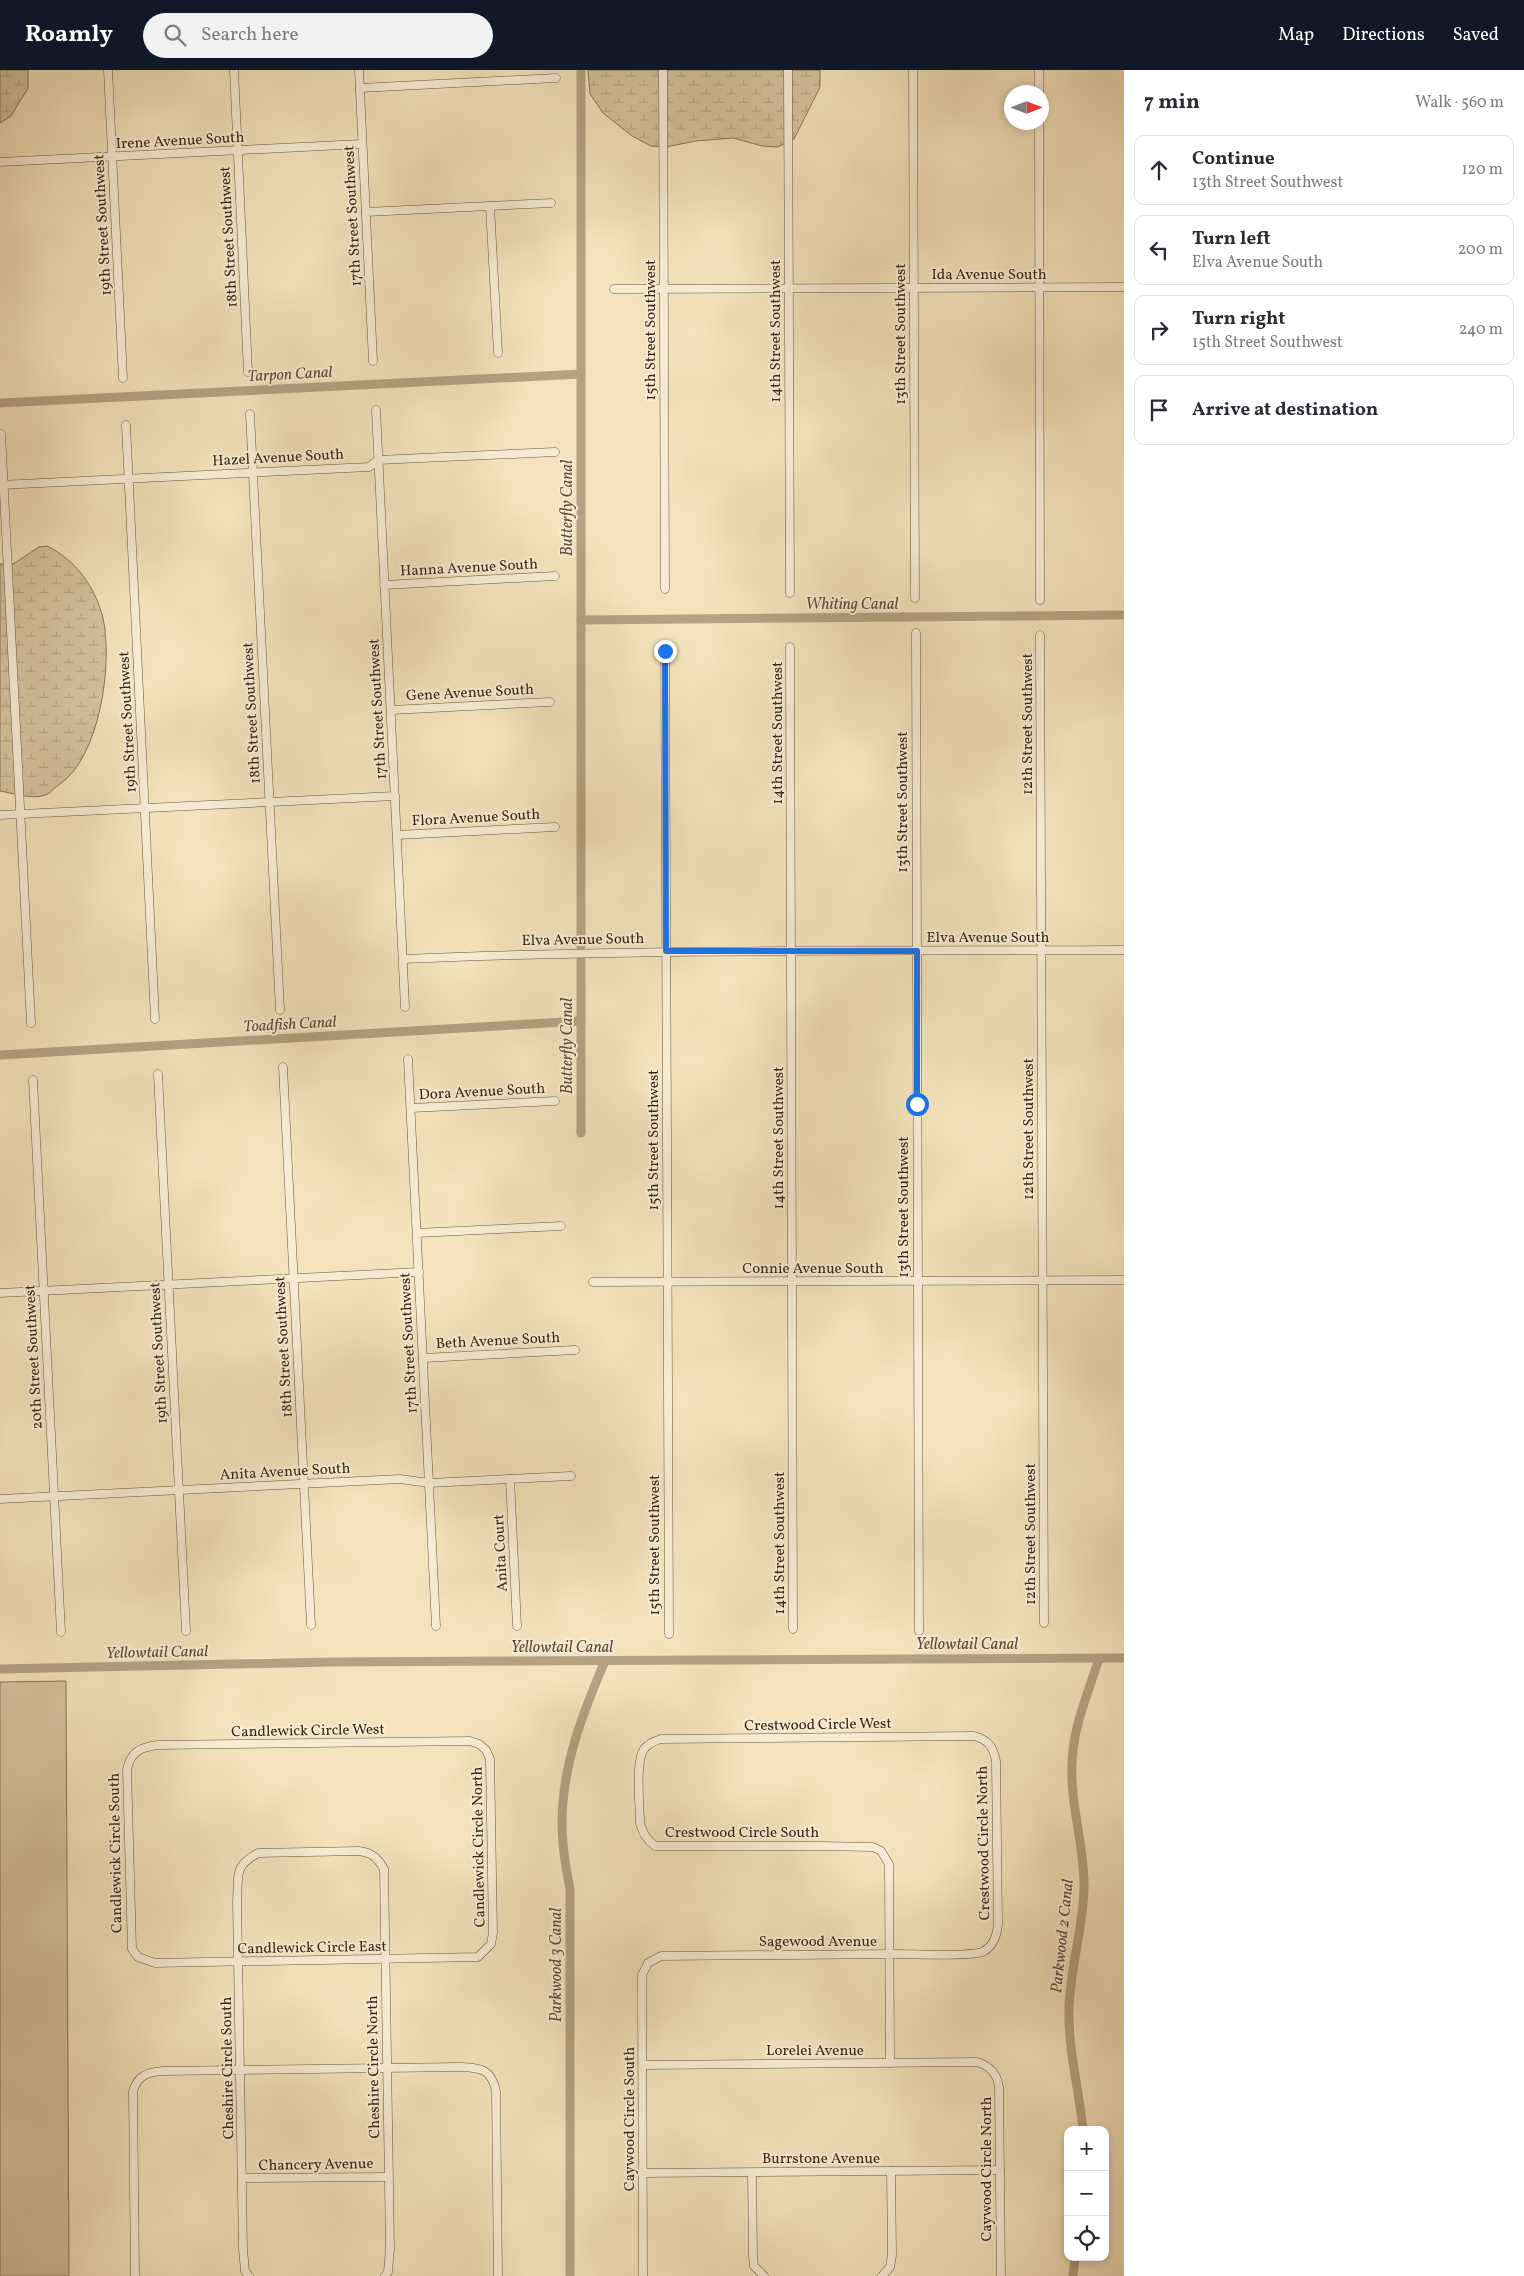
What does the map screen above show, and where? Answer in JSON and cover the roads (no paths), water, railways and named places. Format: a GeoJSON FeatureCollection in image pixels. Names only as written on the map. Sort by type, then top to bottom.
{"type":"FeatureCollection","features":[{"type":"Feature","properties":{"kind":"street","name":"19th Street Southwest"},"geometry":{"type":"LineString","coordinates":[[108,70],[123,378]]}},
{"type":"Feature","properties":{"kind":"street","name":"18th Street Southwest"},"geometry":{"type":"LineString","coordinates":[[234,70],[248,372]]}},
{"type":"Feature","properties":{"kind":"street","name":"17th Street Southwest"},"geometry":{"type":"LineString","coordinates":[[359,70],[373,361]]}},
{"type":"Feature","properties":{"kind":"street","name":"15th Street Southwest"},"geometry":{"type":"LineString","coordinates":[[663,70],[665,589]]}},
{"type":"Feature","properties":{"kind":"street","name":"14th Street Southwest"},"geometry":{"type":"LineString","coordinates":[[788,70],[790,593]]}},
{"type":"Feature","properties":{"kind":"street","name":"13th Street Southwest"},"geometry":{"type":"LineString","coordinates":[[913,70],[915,598]]}},
{"type":"Feature","properties":{"kind":"street"},"geometry":{"type":"LineString","coordinates":[[1039,70],[1039,85]]}},
{"type":"Feature","properties":{"kind":"street"},"geometry":{"type":"LineString","coordinates":[[360,88],[556,78]]}},
{"type":"Feature","properties":{"kind":"street"},"geometry":{"type":"LineString","coordinates":[[1039,130],[1040,600]]}},
{"type":"Feature","properties":{"kind":"street","name":"Irene Avenue South"},"geometry":{"type":"LineString","coordinates":[[0,162],[362,144]]}},
{"type":"Feature","properties":{"kind":"street"},"geometry":{"type":"LineString","coordinates":[[366,212],[551,203]]}},
{"type":"Feature","properties":{"kind":"street"},"geometry":{"type":"LineString","coordinates":[[490,206],[498,353]]}},
{"type":"Feature","properties":{"kind":"street","name":"Ida Avenue South"},"geometry":{"type":"LineString","coordinates":[[614,289],[1124,287]]}},
{"type":"Feature","properties":{"kind":"street","name":"17th Street Southwest"},"geometry":{"type":"LineString","coordinates":[[376,410],[405,1007]]}},
{"type":"Feature","properties":{"kind":"street","name":"18th Street Southwest"},"geometry":{"type":"LineString","coordinates":[[250,414],[280,1010]]}},
{"type":"Feature","properties":{"kind":"street","name":"19th Street Southwest"},"geometry":{"type":"LineString","coordinates":[[126,425],[155,1018]]}},
{"type":"Feature","properties":{"kind":"street"},"geometry":{"type":"LineString","coordinates":[[1,434],[2,485],[30,1023]]}},
{"type":"Feature","properties":{"kind":"street","name":"Hazel Avenue South"},"geometry":{"type":"LineString","coordinates":[[2,485],[369,467],[378,460],[554,452]]}},
{"type":"Feature","properties":{"kind":"street","name":"Hanna Avenue South"},"geometry":{"type":"LineString","coordinates":[[384,585],[555,576]]}},
{"type":"Feature","properties":{"kind":"street","name":"13th Street Southwest"},"geometry":{"type":"LineString","coordinates":[[916,633],[919,1631]]}},
{"type":"Feature","properties":{"kind":"street","name":"12th Street Southwest"},"geometry":{"type":"LineString","coordinates":[[1040,635],[1044,1623]]}},
{"type":"Feature","properties":{"kind":"street","name":"15th Street Southwest"},"geometry":{"type":"LineString","coordinates":[[665,646],[669,1634]]}},
{"type":"Feature","properties":{"kind":"street","name":"14th Street Southwest"},"geometry":{"type":"LineString","coordinates":[[790,647],[794,1630]]}},
{"type":"Feature","properties":{"kind":"street","name":"Gene Avenue South"},"geometry":{"type":"LineString","coordinates":[[391,710],[550,702]]}},
{"type":"Feature","properties":{"kind":"street","name":"Flora Avenue South"},"geometry":{"type":"LineString","coordinates":[[0,815],[395,796]]}},
{"type":"Feature","properties":{"kind":"street","name":"Flora Avenue South"},"geometry":{"type":"LineString","coordinates":[[397,835],[556,827]]}},
{"type":"Feature","properties":{"kind":"street","name":"Elva Avenue South"},"geometry":{"type":"LineString","coordinates":[[403,959],[666,951],[1124,950]]}},
{"type":"Feature","properties":{"kind":"street","name":"17th Street Southwest"},"geometry":{"type":"LineString","coordinates":[[408,1059],[436,1626]]}},
{"type":"Feature","properties":{"kind":"street","name":"18th Street Southwest"},"geometry":{"type":"LineString","coordinates":[[283,1067],[311,1625]]}},
{"type":"Feature","properties":{"kind":"street","name":"19th Street Southwest"},"geometry":{"type":"LineString","coordinates":[[158,1074],[186,1631]]}},
{"type":"Feature","properties":{"kind":"street","name":"20th Street Southwest"},"geometry":{"type":"LineString","coordinates":[[33,1080],[61,1632]]}},
{"type":"Feature","properties":{"kind":"street","name":"Dora Avenue South"},"geometry":{"type":"LineString","coordinates":[[411,1108],[555,1101]]}},
{"type":"Feature","properties":{"kind":"street"},"geometry":{"type":"LineString","coordinates":[[417,1233],[561,1226]]}},
{"type":"Feature","properties":{"kind":"street"},"geometry":{"type":"LineString","coordinates":[[0,1293],[418,1272]]}},
{"type":"Feature","properties":{"kind":"street","name":"Connie Avenue South"},"geometry":{"type":"LineString","coordinates":[[593,1282],[1124,1280]]}},
{"type":"Feature","properties":{"kind":"street","name":"Beth Avenue South"},"geometry":{"type":"LineString","coordinates":[[423,1358],[575,1350]]}},
{"type":"Feature","properties":{"kind":"street","name":"Anita Avenue South"},"geometry":{"type":"LineString","coordinates":[[0,1499],[400,1479],[429,1483],[571,1476]]}},
{"type":"Feature","properties":{"kind":"street","name":"Anita Court"},"geometry":{"type":"LineString","coordinates":[[510,1479],[517,1626]]}},
{"type":"Feature","properties":{"kind":"street","name":"Crestwood Circle West"},"geometry":{"type":"LineString","coordinates":[[651,1742],[661,1739],[964,1736],[986,1740]]}},
{"type":"Feature","properties":{"kind":"street","name":"Crestwood Circle North"},"geometry":{"type":"LineString","coordinates":[[986,1740],[994,1749],[996,1761],[998,1924],[997,1934],[989,1948]]}},
{"type":"Feature","properties":{"kind":"street","name":"Candlewick Circle West"},"geometry":{"type":"LineString","coordinates":[[138,1750],[158,1745],[470,1741],[479,1744]]}},
{"type":"Feature","properties":{"kind":"street","name":"Crestwood Circle South"},"geometry":{"type":"LineString","coordinates":[[651,1742],[644,1749],[640,1759],[640,1823],[642,1832],[648,1840],[655,1846],[873,1847],[881,1851],[888,1864],[890,1954]]}},
{"type":"Feature","properties":{"kind":"street","name":"Candlewick Circle North"},"geometry":{"type":"LineString","coordinates":[[479,1744],[486,1750],[490,1759],[493,1933],[491,1944],[486,1951]]}},
{"type":"Feature","properties":{"kind":"street","name":"Candlewick Circle South"},"geometry":{"type":"LineString","coordinates":[[138,1750],[129,1760],[127,1770],[130,1938],[132,1949],[138,1957]]}},
{"type":"Feature","properties":{"kind":"street","name":"Cheshire Circle North"},"geometry":{"type":"LineString","coordinates":[[244,1861],[258,1853],[359,1851],[369,1852],[378,1858],[384,1869],[390,2262],[385,2276]]}},
{"type":"Feature","properties":{"kind":"street","name":"Cheshire Circle South"},"geometry":{"type":"LineString","coordinates":[[244,1861],[239,1868],[237,1901],[243,2255],[245,2271],[249,2276]]}},
{"type":"Feature","properties":{"kind":"street","name":"Sagewood Avenue"},"geometry":{"type":"LineString","coordinates":[[648,1963],[661,1956],[980,1953],[989,1948]]}},
{"type":"Feature","properties":{"kind":"street","name":"Candlewick Circle East"},"geometry":{"type":"LineString","coordinates":[[138,1957],[155,1963],[239,1962],[478,1957],[486,1951]]}},
{"type":"Feature","properties":{"kind":"street"},"geometry":{"type":"LineString","coordinates":[[890,1954],[890,2063]]}},
{"type":"Feature","properties":{"kind":"street","name":"Caywood Circle South"},"geometry":{"type":"LineString","coordinates":[[644,2276],[642,1975],[648,1963]]}},
{"type":"Feature","properties":{"kind":"street","name":"Lorelei Avenue"},"geometry":{"type":"LineString","coordinates":[[642,2064],[977,2062],[988,2066]]}},
{"type":"Feature","properties":{"kind":"street","name":"Caywood Circle North"},"geometry":{"type":"LineString","coordinates":[[988,2066],[997,2077],[999,2087],[1001,2276]]}},
{"type":"Feature","properties":{"kind":"street"},"geometry":{"type":"LineString","coordinates":[[135,2276],[133,2091],[136,2083],[143,2075],[153,2072],[240,2070],[480,2068],[489,2074],[494,2085],[498,2276]]}},
{"type":"Feature","properties":{"kind":"street","name":"Burrstone Avenue"},"geometry":{"type":"LineString","coordinates":[[643,2173],[1000,2170]]}},
{"type":"Feature","properties":{"kind":"street"},"geometry":{"type":"LineString","coordinates":[[882,2276],[890,2267],[892,2255],[891,2171]]}},
{"type":"Feature","properties":{"kind":"street"},"geometry":{"type":"LineString","coordinates":[[752,2173],[752,2256],[754,2266],[764,2276]]}},
{"type":"Feature","properties":{"kind":"street","name":"Chancery Avenue"},"geometry":{"type":"LineString","coordinates":[[243,2178],[388,2177]]}},
{"type":"Feature","properties":{"kind":"waterway","name":"Butterfly Canal"},"geometry":{"type":"LineString","coordinates":[[581,70],[581,946]]}},
{"type":"Feature","properties":{"kind":"waterway","name":"Tarpon Canal"},"geometry":{"type":"LineString","coordinates":[[0,403],[581,374]]}},
{"type":"Feature","properties":{"kind":"waterway","name":"Whiting Canal"},"geometry":{"type":"LineString","coordinates":[[581,620],[1124,615]]}},
{"type":"Feature","properties":{"kind":"waterway","name":"Butterfly Canal"},"geometry":{"type":"LineString","coordinates":[[581,960],[581,1133]]}},
{"type":"Feature","properties":{"kind":"waterway","name":"Toadfish Canal"},"geometry":{"type":"LineString","coordinates":[[0,1055],[581,1021]]}},
{"type":"Feature","properties":{"kind":"waterway","name":"Parkwood 2 Canal"},"geometry":{"type":"LineString","coordinates":[[1082,2126],[1069,2024],[1070,1994],[1084,1889],[1084,1873],[1073,1795],[1072,1764],[1078,1723],[1099,1658]]}},
{"type":"Feature","properties":{"kind":"waterway","name":"Yellowtail Canal"},"geometry":{"type":"LineString","coordinates":[[0,1669],[332,1662],[1124,1658]]}},
{"type":"Feature","properties":{"kind":"waterway","name":"Parkwood 3 Canal"},"geometry":{"type":"LineString","coordinates":[[570,2276],[570,1889],[564,1854],[562,1819],[567,1773],[572,1750],[587,1705],[605,1661]]}},
{"type":"Feature","properties":{"kind":"waterway","name":"Parkwood 2 Canal"},"geometry":{"type":"LineString","coordinates":[[1073,2276],[1075,2261]]}}]}
